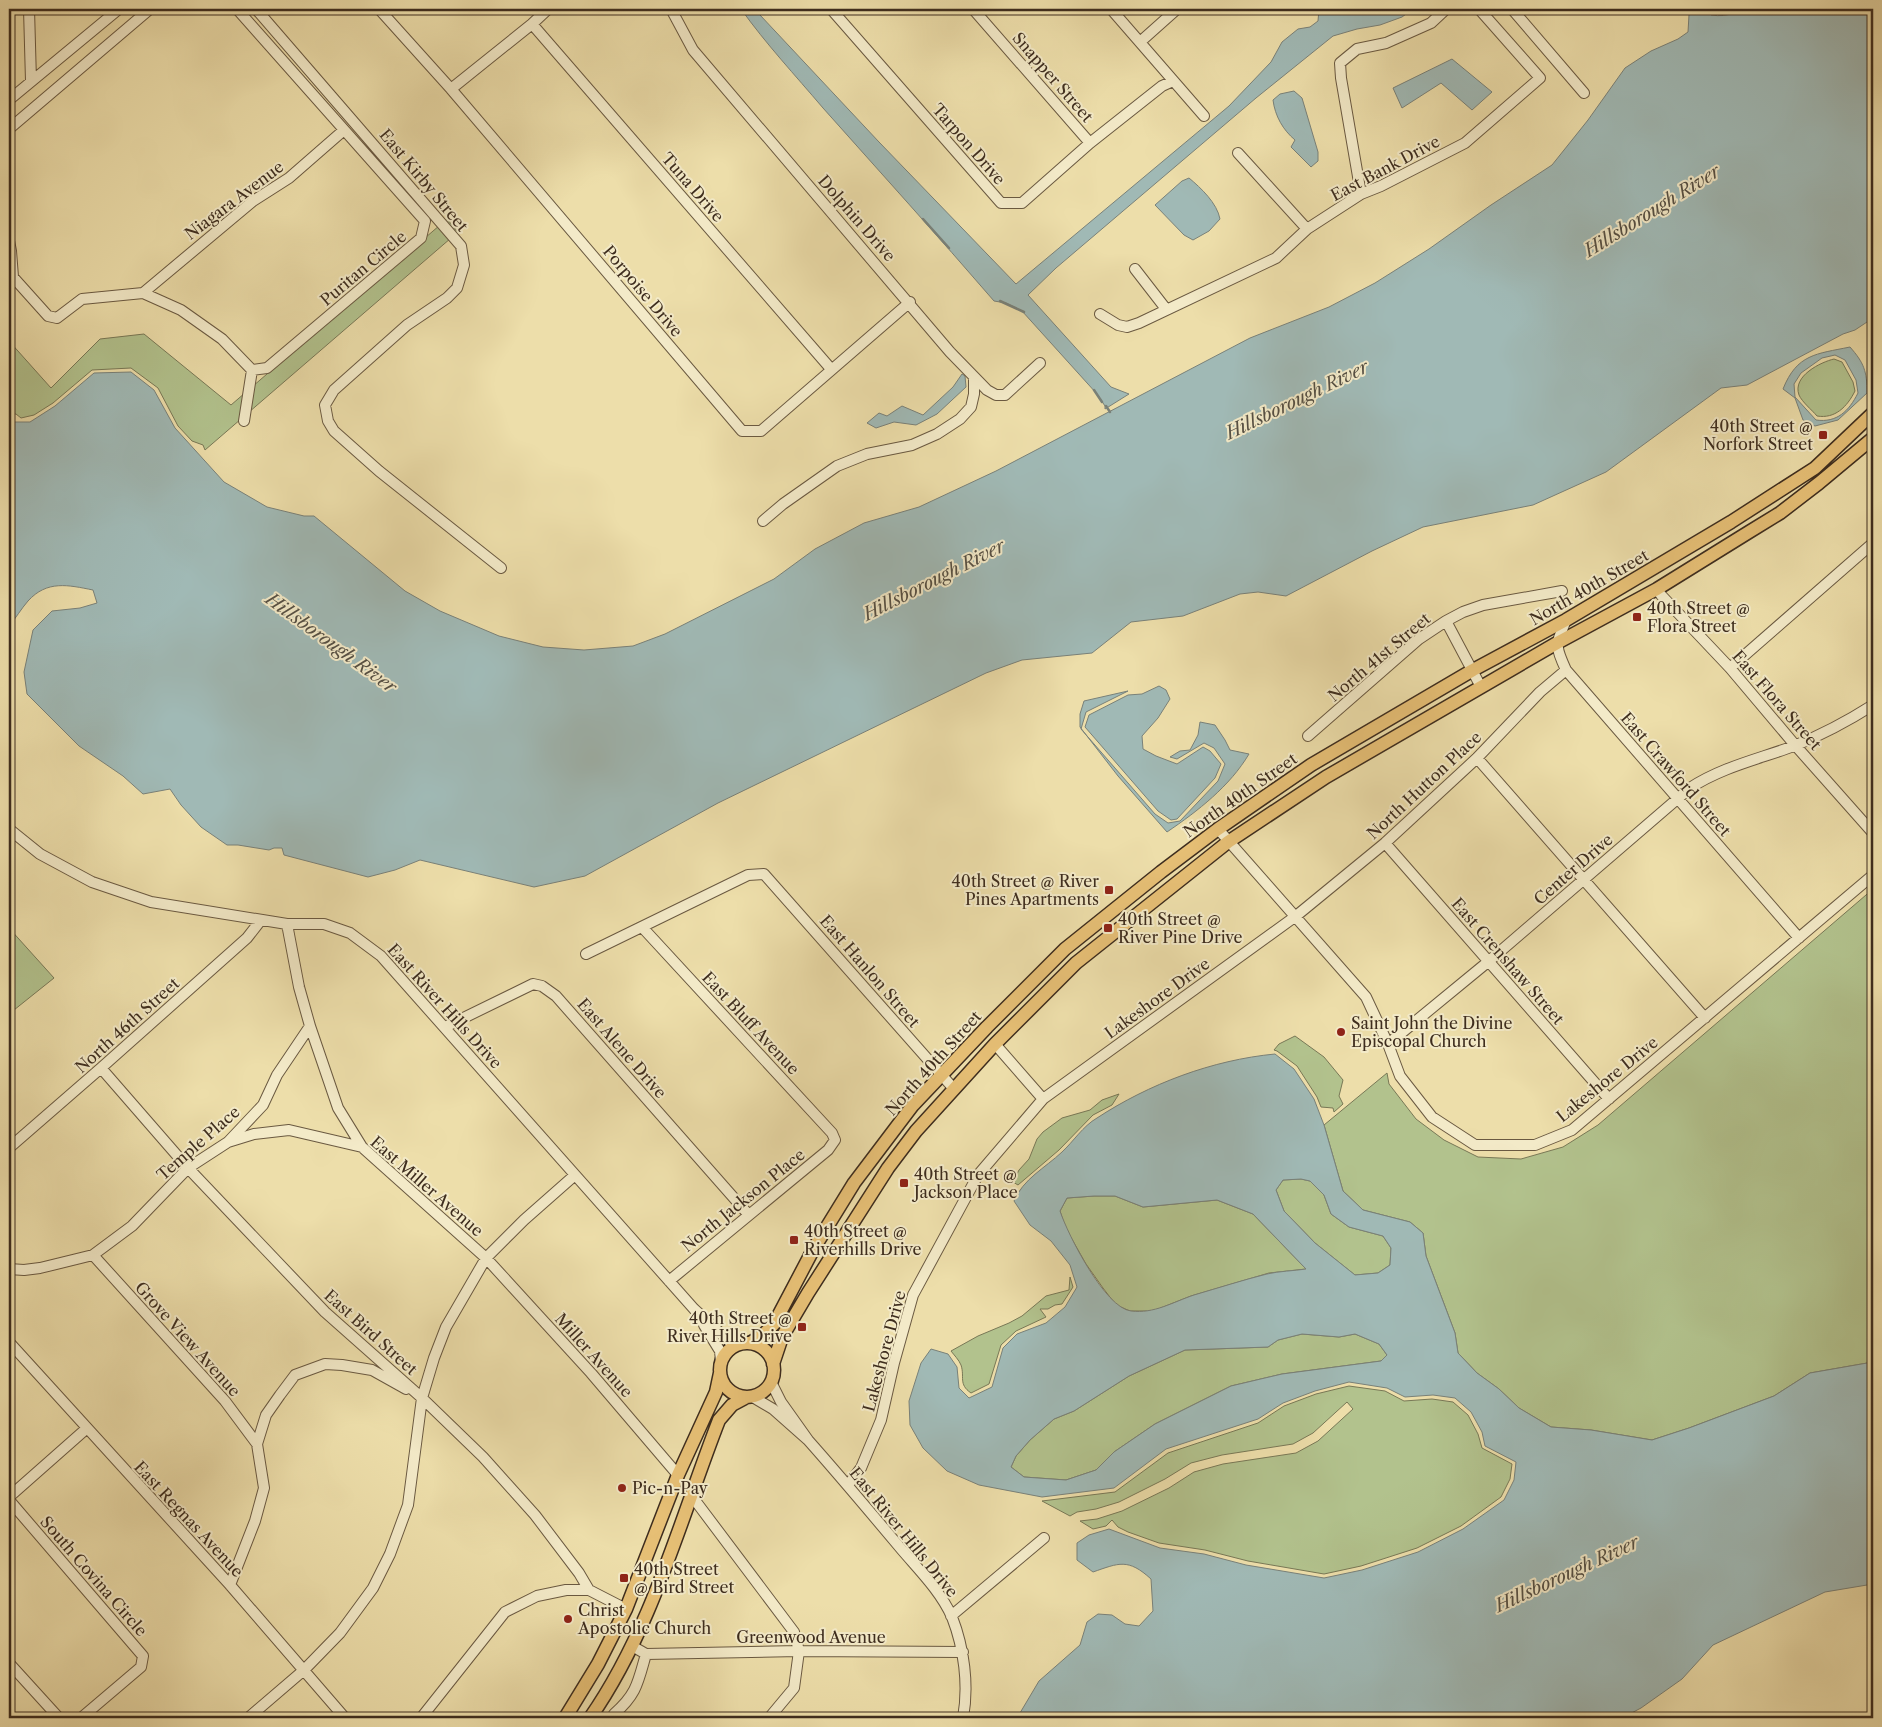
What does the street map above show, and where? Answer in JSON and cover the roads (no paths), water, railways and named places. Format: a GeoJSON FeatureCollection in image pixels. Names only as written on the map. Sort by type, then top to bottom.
{"type":"FeatureCollection","features":[{"type":"Feature","properties":{"kind":"main road","name":"North 40th Street"},"geometry":{"type":"LineString","coordinates":[[745,1343],[770,1329],[814,1248],[854,1183],[914,1105],[1065,949],[1161,872],[1312,765],[1472,670],[1566,620],[1731,522],[1815,468],[1873,413]]}},
{"type":"Feature","properties":{"kind":"main road","name":"North 40th Street"},"geometry":{"type":"LineString","coordinates":[[773,1364],[782,1337],[888,1168],[916,1131],[995,1044],[1076,963],[1228,842],[1326,777],[1557,643],[1657,589],[1780,513],[1820,483],[1873,438]]}},
{"type":"Feature","properties":{"kind":"main road"},"geometry":{"type":"LineString","coordinates":[[1065,949],[1076,963]]}},
{"type":"Feature","properties":{"kind":"main road"},"geometry":{"type":"LineString","coordinates":[[565,1718],[602,1656],[626,1609],[678,1475],[716,1392],[721,1368],[729,1350],[745,1343],[759,1346],[766,1351],[773,1364],[774,1371],[771,1382],[760,1393],[732,1405],[718,1420],[660,1580],[632,1646],[590,1718]]}},
{"type":"Feature","properties":{"kind":"main road"},"geometry":{"type":"LineString","coordinates":[[721,1368],[723,1382],[729,1390],[749,1397]]}},
{"type":"Feature","properties":{"kind":"street"},"geometry":{"type":"LineString","coordinates":[[29,9],[31,82]]}},
{"type":"Feature","properties":{"kind":"street"},"geometry":{"type":"LineString","coordinates":[[9,100],[119,9]]}},
{"type":"Feature","properties":{"kind":"street"},"geometry":{"type":"LineString","coordinates":[[9,128],[150,9]]}},
{"type":"Feature","properties":{"kind":"street","name":"Puritan Circle"},"geometry":{"type":"LineString","coordinates":[[237,9],[425,221],[421,238],[267,368],[252,370]]}},
{"type":"Feature","properties":{"kind":"street","name":"East Kirby Street"},"geometry":{"type":"LineString","coordinates":[[256,9],[461,246],[464,265],[457,288],[447,298],[407,324],[334,390],[325,405],[328,421],[334,431],[379,472],[501,568]]}},
{"type":"Feature","properties":{"kind":"street"},"geometry":{"type":"LineString","coordinates":[[451,89],[548,9]]}},
{"type":"Feature","properties":{"kind":"street","name":"Dolphin Drive"},"geometry":{"type":"LineString","coordinates":[[671,9],[693,50],[910,302],[950,352],[974,377],[991,393],[1006,395],[1040,363]]}},
{"type":"Feature","properties":{"kind":"street","name":"Tarpon Drive"},"geometry":{"type":"LineString","coordinates":[[832,9],[1001,203],[1022,203],[1090,143],[1162,86],[1174,81]]}},
{"type":"Feature","properties":{"kind":"street","name":"Snapper Street"},"geometry":{"type":"LineString","coordinates":[[973,9],[1090,143]]}},
{"type":"Feature","properties":{"kind":"street"},"geometry":{"type":"LineString","coordinates":[[1111,9],[1204,116]]}},
{"type":"Feature","properties":{"kind":"street"},"geometry":{"type":"LineString","coordinates":[[1140,42],[1177,9]]}},
{"type":"Feature","properties":{"kind":"street"},"geometry":{"type":"LineString","coordinates":[[1361,194],[1340,63],[1358,49],[1386,43],[1431,23],[1446,9]]}},
{"type":"Feature","properties":{"kind":"street","name":"East Bank Drive"},"geometry":{"type":"LineString","coordinates":[[1100,314],[1118,325],[1127,327],[1276,258],[1307,229],[1361,194],[1381,186],[1465,143],[1540,78],[1479,9]]}},
{"type":"Feature","properties":{"kind":"street"},"geometry":{"type":"LineString","coordinates":[[1512,9],[1584,93]]}},
{"type":"Feature","properties":{"kind":"street","name":"Porpoise Drive"},"geometry":{"type":"LineString","coordinates":[[383,10],[742,431],[760,431],[910,302]]}},
{"type":"Feature","properties":{"kind":"street","name":"Tuna Drive"},"geometry":{"type":"LineString","coordinates":[[532,24],[831,369]]}},
{"type":"Feature","properties":{"kind":"street","name":"Niagara Avenue"},"geometry":{"type":"LineString","coordinates":[[143,294],[253,202],[289,178],[344,130]]}},
{"type":"Feature","properties":{"kind":"street"},"geometry":{"type":"LineString","coordinates":[[1238,153],[1307,229]]}},
{"type":"Feature","properties":{"kind":"street"},"geometry":{"type":"LineString","coordinates":[[9,241],[12,250],[13,277],[48,316],[57,318],[82,299],[143,294],[181,310],[222,339],[252,370],[244,421]]}},
{"type":"Feature","properties":{"kind":"street"},"geometry":{"type":"LineString","coordinates":[[1135,269],[1166,309]]}},
{"type":"Feature","properties":{"kind":"street"},"geometry":{"type":"LineString","coordinates":[[763,521],[783,504],[837,466],[867,454],[912,445],[937,434],[960,419],[971,407],[974,394],[974,377]]}},
{"type":"Feature","properties":{"kind":"street"},"geometry":{"type":"LineString","coordinates":[[1730,668],[1873,544]]}},
{"type":"Feature","properties":{"kind":"street","name":"East Flora Street"},"geometry":{"type":"LineString","coordinates":[[1657,589],[1660,595],[1730,668],[1795,745],[1873,832]]}},
{"type":"Feature","properties":{"kind":"street","name":"North 41st Street"},"geometry":{"type":"LineString","coordinates":[[1308,736],[1419,639],[1446,621],[1463,612],[1483,605],[1562,591]]}},
{"type":"Feature","properties":{"kind":"street"},"geometry":{"type":"LineString","coordinates":[[1557,643],[1566,620]]}},
{"type":"Feature","properties":{"kind":"street"},"geometry":{"type":"LineString","coordinates":[[1446,621],[1481,687]]}},
{"type":"Feature","properties":{"kind":"street","name":"East Crawford Street"},"geometry":{"type":"LineString","coordinates":[[1557,643],[1559,655],[1566,670],[1677,800],[1799,938]]}},
{"type":"Feature","properties":{"kind":"street","name":"North Hutton Place"},"geometry":{"type":"LineString","coordinates":[[1296,916],[1385,842],[1477,758],[1540,692],[1566,670]]}},
{"type":"Feature","properties":{"kind":"street","name":"Center Drive"},"geometry":{"type":"LineString","coordinates":[[1388,1044],[1489,961],[1690,788],[1712,775],[1795,745],[1873,705]]}},
{"type":"Feature","properties":{"kind":"street"},"geometry":{"type":"LineString","coordinates":[[1477,758],[1705,1018]]}},
{"type":"Feature","properties":{"kind":"street","name":"East River Hills Drive"},"geometry":{"type":"LineString","coordinates":[[9,829],[40,854],[92,882],[151,902],[287,924],[324,924],[350,933],[381,956],[694,1309],[728,1341],[745,1343]]}},
{"type":"Feature","properties":{"kind":"street"},"geometry":{"type":"LineString","coordinates":[[1218,830],[1296,916]]}},
{"type":"Feature","properties":{"kind":"street","name":"East Crenshaw Street"},"geometry":{"type":"LineString","coordinates":[[1385,842],[1609,1099]]}},
{"type":"Feature","properties":{"kind":"street","name":"East Hanlon Street"},"geometry":{"type":"LineString","coordinates":[[642,927],[748,875],[764,874],[954,1089]]}},
{"type":"Feature","properties":{"kind":"street","name":"Lakeshore Drive"},"geometry":{"type":"LineString","coordinates":[[848,1485],[861,1468],[881,1420],[894,1363],[913,1295],[978,1175],[1043,1099],[1296,916],[1366,997],[1388,1044],[1400,1076],[1432,1117],[1475,1145],[1535,1146],[1572,1130],[1873,875]]}},
{"type":"Feature","properties":{"kind":"street","name":"North 46th Street"},"geometry":{"type":"LineString","coordinates":[[9,1148],[247,938],[261,920]]}},
{"type":"Feature","properties":{"kind":"street"},"geometry":{"type":"LineString","coordinates":[[287,924],[299,987],[310,1026],[338,1108],[362,1147]]}},
{"type":"Feature","properties":{"kind":"street"},"geometry":{"type":"LineString","coordinates":[[586,954],[642,927]]}},
{"type":"Feature","properties":{"kind":"street","name":"East Bluff Avenue"},"geometry":{"type":"LineString","coordinates":[[642,927],[832,1133],[835,1140]]}},
{"type":"Feature","properties":{"kind":"street","name":"East Alene Drive"},"geometry":{"type":"LineString","coordinates":[[445,1027],[533,984],[542,986],[556,996],[748,1214]]}},
{"type":"Feature","properties":{"kind":"street","name":"Temple Place"},"geometry":{"type":"LineString","coordinates":[[9,1269],[40,1268],[93,1255],[132,1226],[188,1168],[228,1142],[263,1105],[277,1075],[310,1026]]}},
{"type":"Feature","properties":{"kind":"street"},"geometry":{"type":"LineString","coordinates":[[995,1044],[1043,1099]]}},
{"type":"Feature","properties":{"kind":"street","name":"East Bird Street"},"geometry":{"type":"LineString","coordinates":[[101,1068],[188,1168],[324,1312],[422,1398],[483,1458],[535,1515],[590,1590],[626,1609]]}},
{"type":"Feature","properties":{"kind":"street","name":"East Miller Avenue"},"geometry":{"type":"LineString","coordinates":[[228,1142],[254,1134],[289,1130],[362,1147],[486,1258]]}},
{"type":"Feature","properties":{"kind":"street","name":"North Jackson Place"},"geometry":{"type":"LineString","coordinates":[[669,1281],[828,1150],[835,1140]]}},
{"type":"Feature","properties":{"kind":"street"},"geometry":{"type":"LineString","coordinates":[[248,1718],[304,1670],[340,1633],[373,1588],[390,1554],[408,1504],[422,1398],[446,1327],[486,1258],[524,1220],[576,1175]]}},
{"type":"Feature","properties":{"kind":"street","name":"Grove View Avenue"},"geometry":{"type":"LineString","coordinates":[[93,1255],[224,1401],[257,1444]]}},
{"type":"Feature","properties":{"kind":"street","name":"Miller Avenue"},"geometry":{"type":"LineString","coordinates":[[486,1258],[591,1373],[678,1475]]}},
{"type":"Feature","properties":{"kind":"street","name":"East River Hills Drive"},"geometry":{"type":"LineString","coordinates":[[694,1309],[720,1351],[721,1368]]}},
{"type":"Feature","properties":{"kind":"street","name":"East Regnas Avenue"},"geometry":{"type":"LineString","coordinates":[[9,1342],[230,1585],[345,1718]]}},
{"type":"Feature","properties":{"kind":"street"},"geometry":{"type":"LineString","coordinates":[[230,1585],[255,1521],[264,1488],[257,1444],[266,1415],[295,1375],[325,1364],[372,1370],[422,1398]]}},
{"type":"Feature","properties":{"kind":"street","name":"East River Hills Drive"},"geometry":{"type":"LineString","coordinates":[[771,1382],[780,1402],[808,1440],[939,1594],[951,1616],[963,1652],[966,1703],[963,1718]]}},
{"type":"Feature","properties":{"kind":"street","name":"East River Hills Drive"},"geometry":{"type":"LineString","coordinates":[[749,1397],[773,1409],[808,1440]]}},
{"type":"Feature","properties":{"kind":"street"},"geometry":{"type":"LineString","coordinates":[[9,1499],[86,1428]]}},
{"type":"Feature","properties":{"kind":"street"},"geometry":{"type":"LineString","coordinates":[[691,1495],[794,1632],[799,1651],[794,1688],[768,1718]]}},
{"type":"Feature","properties":{"kind":"street","name":"South Covina Circle"},"geometry":{"type":"LineString","coordinates":[[9,1499],[143,1656],[141,1667],[113,1693],[81,1718]]}},
{"type":"Feature","properties":{"kind":"street"},"geometry":{"type":"LineString","coordinates":[[951,1616],[1044,1538]]}},
{"type":"Feature","properties":{"kind":"street"},"geometry":{"type":"LineString","coordinates":[[421,1718],[505,1612],[537,1596],[566,1590],[590,1590]]}},
{"type":"Feature","properties":{"kind":"street"},"geometry":{"type":"LineString","coordinates":[[599,1705],[616,1716],[636,1688],[646,1654],[632,1646]]}},
{"type":"Feature","properties":{"kind":"street","name":"Greenwood Avenue"},"geometry":{"type":"LineString","coordinates":[[646,1654],[799,1651],[963,1652]]}},
{"type":"Feature","properties":{"kind":"street"},"geometry":{"type":"LineString","coordinates":[[9,1663],[59,1718]]}},
{"type":"Feature","properties":{"kind":"water","name":"Hillsborough River"},"geometry":{"type":"Polygon","coordinates":[[[1782,7],[1873,12],[1873,318],[1855,330],[1843,334],[1747,385],[1721,388],[1606,472],[1533,505],[1423,527],[1372,551],[1286,596],[1258,592],[1240,594],[1183,616],[1131,622],[1092,653],[1022,660],[986,673],[718,803],[585,876],[534,887],[420,860],[395,870],[368,877],[284,855],[282,848],[269,850],[227,845],[201,827],[181,805],[170,789],[143,794],[123,776],[79,746],[27,694],[24,672],[33,630],[52,611],[80,608],[97,603],[93,590],[66,586],[50,587],[35,594],[9,626],[9,419],[14,422],[30,422],[55,406],[94,373],[131,372],[154,390],[175,428],[224,482],[267,507],[304,516],[314,516],[405,591],[440,611],[499,636],[543,647],[584,650],[633,646],[665,634],[774,579],[815,549],[864,523],[919,507],[996,471],[1250,338],[1329,307],[1375,283],[1429,249],[1552,165],[1588,120],[1625,68],[1651,51],[1678,39],[1688,32],[1689,15],[1686,9],[1707,9],[1711,15],[1718,16],[1746,10],[1782,7]]]}},
{"type":"Feature","properties":{"kind":"water"},"geometry":{"type":"Polygon","coordinates":[[[741,9],[757,9],[760,15],[879,142],[1016,284],[1229,106],[1271,62],[1282,42],[1298,29],[1310,27],[1318,21],[1319,9],[1413,9],[1402,17],[1380,25],[1333,36],[1256,98],[1056,268],[1028,295],[1111,387],[1129,394],[1105,409],[1097,394],[1022,311],[1006,303],[994,301],[823,108],[741,9]]]}},
{"type":"Feature","properties":{"kind":"water"},"geometry":{"type":"Polygon","coordinates":[[[1452,59],[1492,92],[1472,110],[1441,83],[1402,108],[1393,88],[1452,59]]]}},
{"type":"Feature","properties":{"kind":"water"},"geometry":{"type":"Polygon","coordinates":[[[1294,91],[1302,98],[1318,152],[1318,161],[1311,167],[1291,147],[1295,140],[1280,122],[1274,106],[1273,100],[1280,94],[1294,91]]]}},
{"type":"Feature","properties":{"kind":"water"},"geometry":{"type":"Polygon","coordinates":[[[1189,178],[1216,207],[1220,219],[1209,231],[1193,240],[1184,235],[1155,205],[1182,181],[1189,178]]]}},
{"type":"Feature","properties":{"kind":"water"},"geometry":{"type":"Polygon","coordinates":[[[1850,347],[1864,368],[1867,393],[1838,420],[1815,426],[1803,420],[1795,398],[1783,389],[1789,377],[1801,362],[1809,358],[1818,354],[1850,347]],[[1835,355],[1822,358],[1801,373],[1794,384],[1795,397],[1816,420],[1836,418],[1851,405],[1858,393],[1856,380],[1845,360],[1835,355]]]}},
{"type":"Feature","properties":{"kind":"water"},"geometry":{"type":"Polygon","coordinates":[[[962,374],[965,376],[966,387],[937,414],[916,425],[894,422],[876,428],[867,423],[879,413],[887,416],[902,406],[923,415],[953,387],[962,374]]]}},
{"type":"Feature","properties":{"kind":"water"},"geometry":{"type":"Polygon","coordinates":[[[1159,686],[1166,690],[1170,699],[1158,718],[1142,736],[1143,749],[1177,764],[1203,747],[1210,751],[1221,764],[1215,778],[1177,819],[1171,820],[1158,811],[1085,727],[1089,715],[1128,695],[1142,694],[1159,686]]]}},
{"type":"Feature","properties":{"kind":"water"},"geometry":{"type":"Polygon","coordinates":[[[1128,691],[1086,712],[1081,728],[1080,714],[1084,701],[1128,691]]]}},
{"type":"Feature","properties":{"kind":"water"},"geometry":{"type":"Polygon","coordinates":[[[1200,722],[1215,725],[1230,750],[1249,754],[1233,777],[1223,787],[1167,832],[1118,776],[1086,735],[1155,814],[1168,823],[1180,821],[1218,781],[1225,764],[1214,748],[1204,743],[1177,759],[1170,757],[1180,751],[1190,750],[1198,735],[1200,722]]]}},
{"type":"Feature","properties":{"kind":"water","name":"Hillsborough River"},"geometry":{"type":"Polygon","coordinates":[[[1275,1054],[1294,1069],[1314,1099],[1324,1125],[1343,1191],[1363,1210],[1410,1222],[1423,1233],[1426,1256],[1455,1333],[1458,1353],[1477,1373],[1499,1389],[1519,1408],[1551,1427],[1591,1430],[1652,1440],[1774,1396],[1810,1373],[1873,1362],[1873,1584],[1825,1592],[1713,1645],[1682,1679],[1641,1708],[1622,1718],[1017,1718],[1039,1681],[1080,1645],[1087,1622],[1098,1614],[1112,1615],[1125,1624],[1139,1626],[1153,1611],[1151,1579],[1143,1572],[1123,1564],[1093,1572],[1077,1560],[1077,1543],[1089,1535],[1109,1529],[1160,1548],[1204,1554],[1246,1565],[1324,1578],[1362,1570],[1418,1552],[1463,1529],[1504,1500],[1514,1480],[1516,1462],[1485,1446],[1482,1432],[1471,1412],[1455,1398],[1433,1395],[1405,1397],[1387,1388],[1349,1382],[1315,1391],[1283,1403],[1258,1419],[1166,1449],[1114,1488],[1042,1497],[979,1485],[947,1471],[923,1448],[910,1425],[909,1401],[921,1363],[931,1349],[948,1354],[957,1367],[959,1388],[969,1398],[992,1387],[1003,1348],[1017,1334],[1046,1323],[1065,1307],[1077,1287],[1070,1265],[1051,1241],[1030,1225],[1014,1201],[1023,1186],[1062,1152],[1087,1125],[1138,1094],[1205,1068],[1251,1057],[1275,1054]],[[1301,1179],[1283,1180],[1276,1190],[1284,1211],[1315,1243],[1355,1275],[1378,1273],[1390,1265],[1391,1248],[1383,1236],[1349,1227],[1331,1214],[1324,1195],[1310,1181],[1301,1179]],[[1115,1196],[1067,1198],[1060,1211],[1079,1252],[1099,1284],[1110,1297],[1121,1307],[1131,1311],[1156,1309],[1194,1295],[1267,1274],[1306,1269],[1253,1214],[1217,1200],[1143,1207],[1115,1196]],[[1302,1334],[1278,1340],[1268,1347],[1185,1350],[1129,1376],[1074,1411],[1054,1419],[1030,1440],[1016,1456],[1011,1467],[1024,1477],[1066,1480],[1096,1470],[1114,1452],[1155,1424],[1231,1386],[1282,1374],[1381,1361],[1387,1355],[1379,1344],[1355,1334],[1339,1337],[1302,1334]]]}},
{"type":"Feature","properties":{"kind":"waterway"},"geometry":{"type":"LineString","coordinates":[[923,219],[949,248]]}},
{"type":"Feature","properties":{"kind":"waterway"},"geometry":{"type":"LineString","coordinates":[[1000,301],[1024,312]]}},
{"type":"Feature","properties":{"kind":"waterway"},"geometry":{"type":"LineString","coordinates":[[1094,390],[1102,402]]}},
{"type":"Feature","properties":{"kind":"waterway"},"geometry":{"type":"LineString","coordinates":[[1106,406],[1110,412]]}},
{"type":"Feature","properties":{"kind":"place","name":"40th Street @ Norfork Street"},"geometry":{"type":"Point","coordinates":[1823,435]}},
{"type":"Feature","properties":{"kind":"place","name":"40th Street @ Flora Street"},"geometry":{"type":"Point","coordinates":[1637,617]}},
{"type":"Feature","properties":{"kind":"place","name":"40th Street @ River Pines Apartments"},"geometry":{"type":"Point","coordinates":[1109,890]}},
{"type":"Feature","properties":{"kind":"place","name":"40th Street @ River Pine Drive"},"geometry":{"type":"Point","coordinates":[1108,928]}},
{"type":"Feature","properties":{"kind":"place","name":"Saint John the Divine Episcopal Church"},"geometry":{"type":"Point","coordinates":[1341,1032]}},
{"type":"Feature","properties":{"kind":"place","name":"40th Street @ Jackson Place"},"geometry":{"type":"Point","coordinates":[904,1183]}},
{"type":"Feature","properties":{"kind":"place","name":"40th Street @ Riverhills Drive"},"geometry":{"type":"Point","coordinates":[794,1240]}},
{"type":"Feature","properties":{"kind":"place","name":"40th Street @ River Hills Drive"},"geometry":{"type":"Point","coordinates":[802,1327]}},
{"type":"Feature","properties":{"kind":"place","name":"Pic-n-Pay"},"geometry":{"type":"Point","coordinates":[622,1488]}},
{"type":"Feature","properties":{"kind":"place","name":"40th Street @ Bird Street"},"geometry":{"type":"Point","coordinates":[624,1578]}},
{"type":"Feature","properties":{"kind":"place","name":"Christ Apostolic Church"},"geometry":{"type":"Point","coordinates":[568,1619]}}]}
